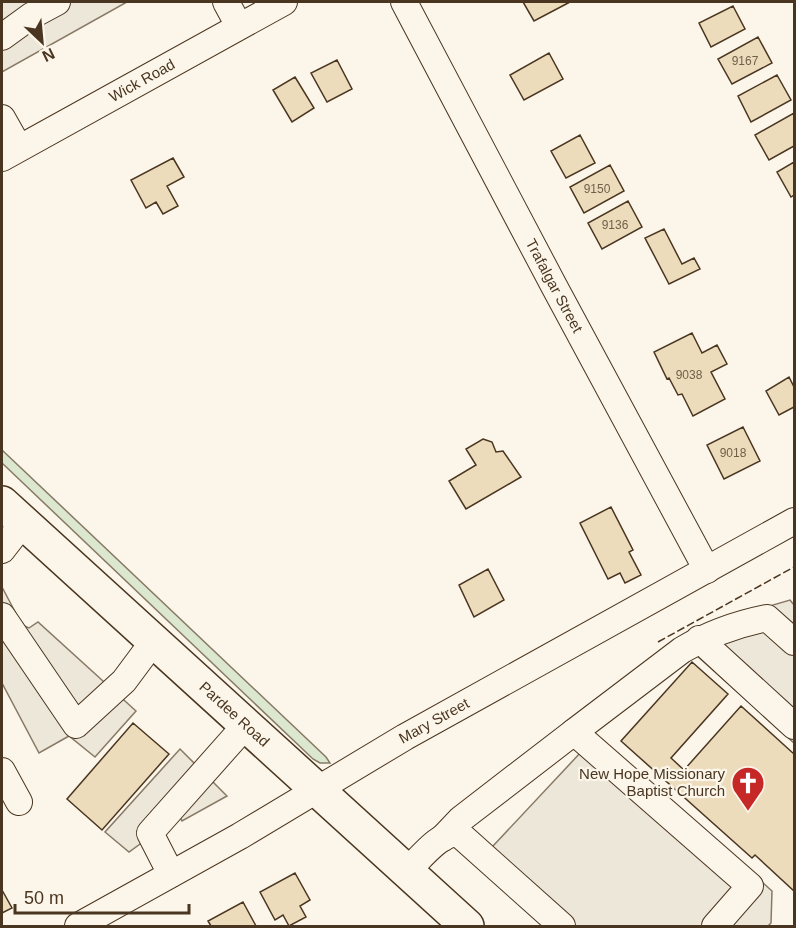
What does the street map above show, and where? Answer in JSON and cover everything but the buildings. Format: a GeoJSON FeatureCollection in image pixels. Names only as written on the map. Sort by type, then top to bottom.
{"type":"FeatureCollection","features":[{"type":"Feature","properties":{"kind":"main road","name":"Pardee Road"},"geometry":{"type":"LineString","coordinates":[[12,513],[467,927]]}},
{"type":"Feature","properties":{"kind":"street"},"geometry":{"type":"LineString","coordinates":[[2,37],[31,16],[57,2]]}},
{"type":"Feature","properties":{"kind":"street"},"geometry":{"type":"LineString","coordinates":[[226,2],[239,26]]}},
{"type":"Feature","properties":{"kind":"street","name":"Wick Road"},"geometry":{"type":"LineString","coordinates":[[10,153],[284,2]]}},
{"type":"Feature","properties":{"kind":"street","name":"Trafalgar Street"},"geometry":{"type":"LineString","coordinates":[[404,2],[707,570]]}},
{"type":"Feature","properties":{"kind":"street"},"geometry":{"type":"LineString","coordinates":[[2,118],[10,153]]}},
{"type":"Feature","properties":{"kind":"street"},"geometry":{"type":"LineString","coordinates":[[2,550],[12,513]]}},
{"type":"Feature","properties":{"kind":"street","name":"Mary Street"},"geometry":{"type":"LineString","coordinates":[[78,927],[405,737],[795,521]]}},
{"type":"Feature","properties":{"kind":"street"},"geometry":{"type":"LineString","coordinates":[[2,616],[76,725],[124,681],[153,642]]}},
{"type":"Feature","properties":{"kind":"street"},"geometry":{"type":"LineString","coordinates":[[406,872],[461,819],[699,639],[747,622],[767,618],[795,642]]}},
{"type":"Feature","properties":{"kind":"street"},"geometry":{"type":"LineString","coordinates":[[699,639],[795,726]]}},
{"type":"Feature","properties":{"kind":"street"},"geometry":{"type":"LineString","coordinates":[[171,874],[150,833],[246,726]]}},
{"type":"Feature","properties":{"kind":"street"},"geometry":{"type":"LineString","coordinates":[[574,732],[750,886],[715,927]]}},
{"type":"Feature","properties":{"kind":"street"},"geometry":{"type":"LineString","coordinates":[[2,771],[19,802]]}},
{"type":"Feature","properties":{"kind":"street"},"geometry":{"type":"LineString","coordinates":[[443,838],[453,833],[464,837],[562,927]]}},
{"type":"Feature","properties":{"kind":"green space"},"geometry":{"type":"Polygon","coordinates":[[[2,450],[330,763],[320,763],[313,759],[2,463],[2,450]]]}},
{"type":"Feature","properties":{"kind":"shaded area"},"geometry":{"type":"Polygon","coordinates":[[[2,2],[127,2],[2,72],[2,2]]]}},
{"type":"Feature","properties":{"kind":"shaded area"},"geometry":{"type":"Polygon","coordinates":[[[2,587],[22,625],[29,628],[38,622],[136,711],[95,757],[69,736],[39,753],[2,683],[2,587]]]}},
{"type":"Feature","properties":{"kind":"shaded area"},"geometry":{"type":"Polygon","coordinates":[[[790,600],[794,605],[794,743],[695,654],[702,626],[790,600]]]}},
{"type":"Feature","properties":{"kind":"shaded area"},"geometry":{"type":"Polygon","coordinates":[[[597,735],[772,891],[771,923],[768,926],[546,926],[478,866],[493,846],[597,735]]]}},
{"type":"Feature","properties":{"kind":"shaded area"},"geometry":{"type":"Polygon","coordinates":[[[180,749],[227,796],[182,821],[180,817],[176,818],[129,852],[105,832],[180,749]]]}},
{"type":"Feature","properties":{"kind":"fence"},"geometry":{"type":"LineString","coordinates":[[658,642],[794,567]]}},
{"type":"Feature","properties":{"kind":"place","name":"New Hope Missionary Baptist Church"},"geometry":{"type":"Point","coordinates":[748,812]}}]}
